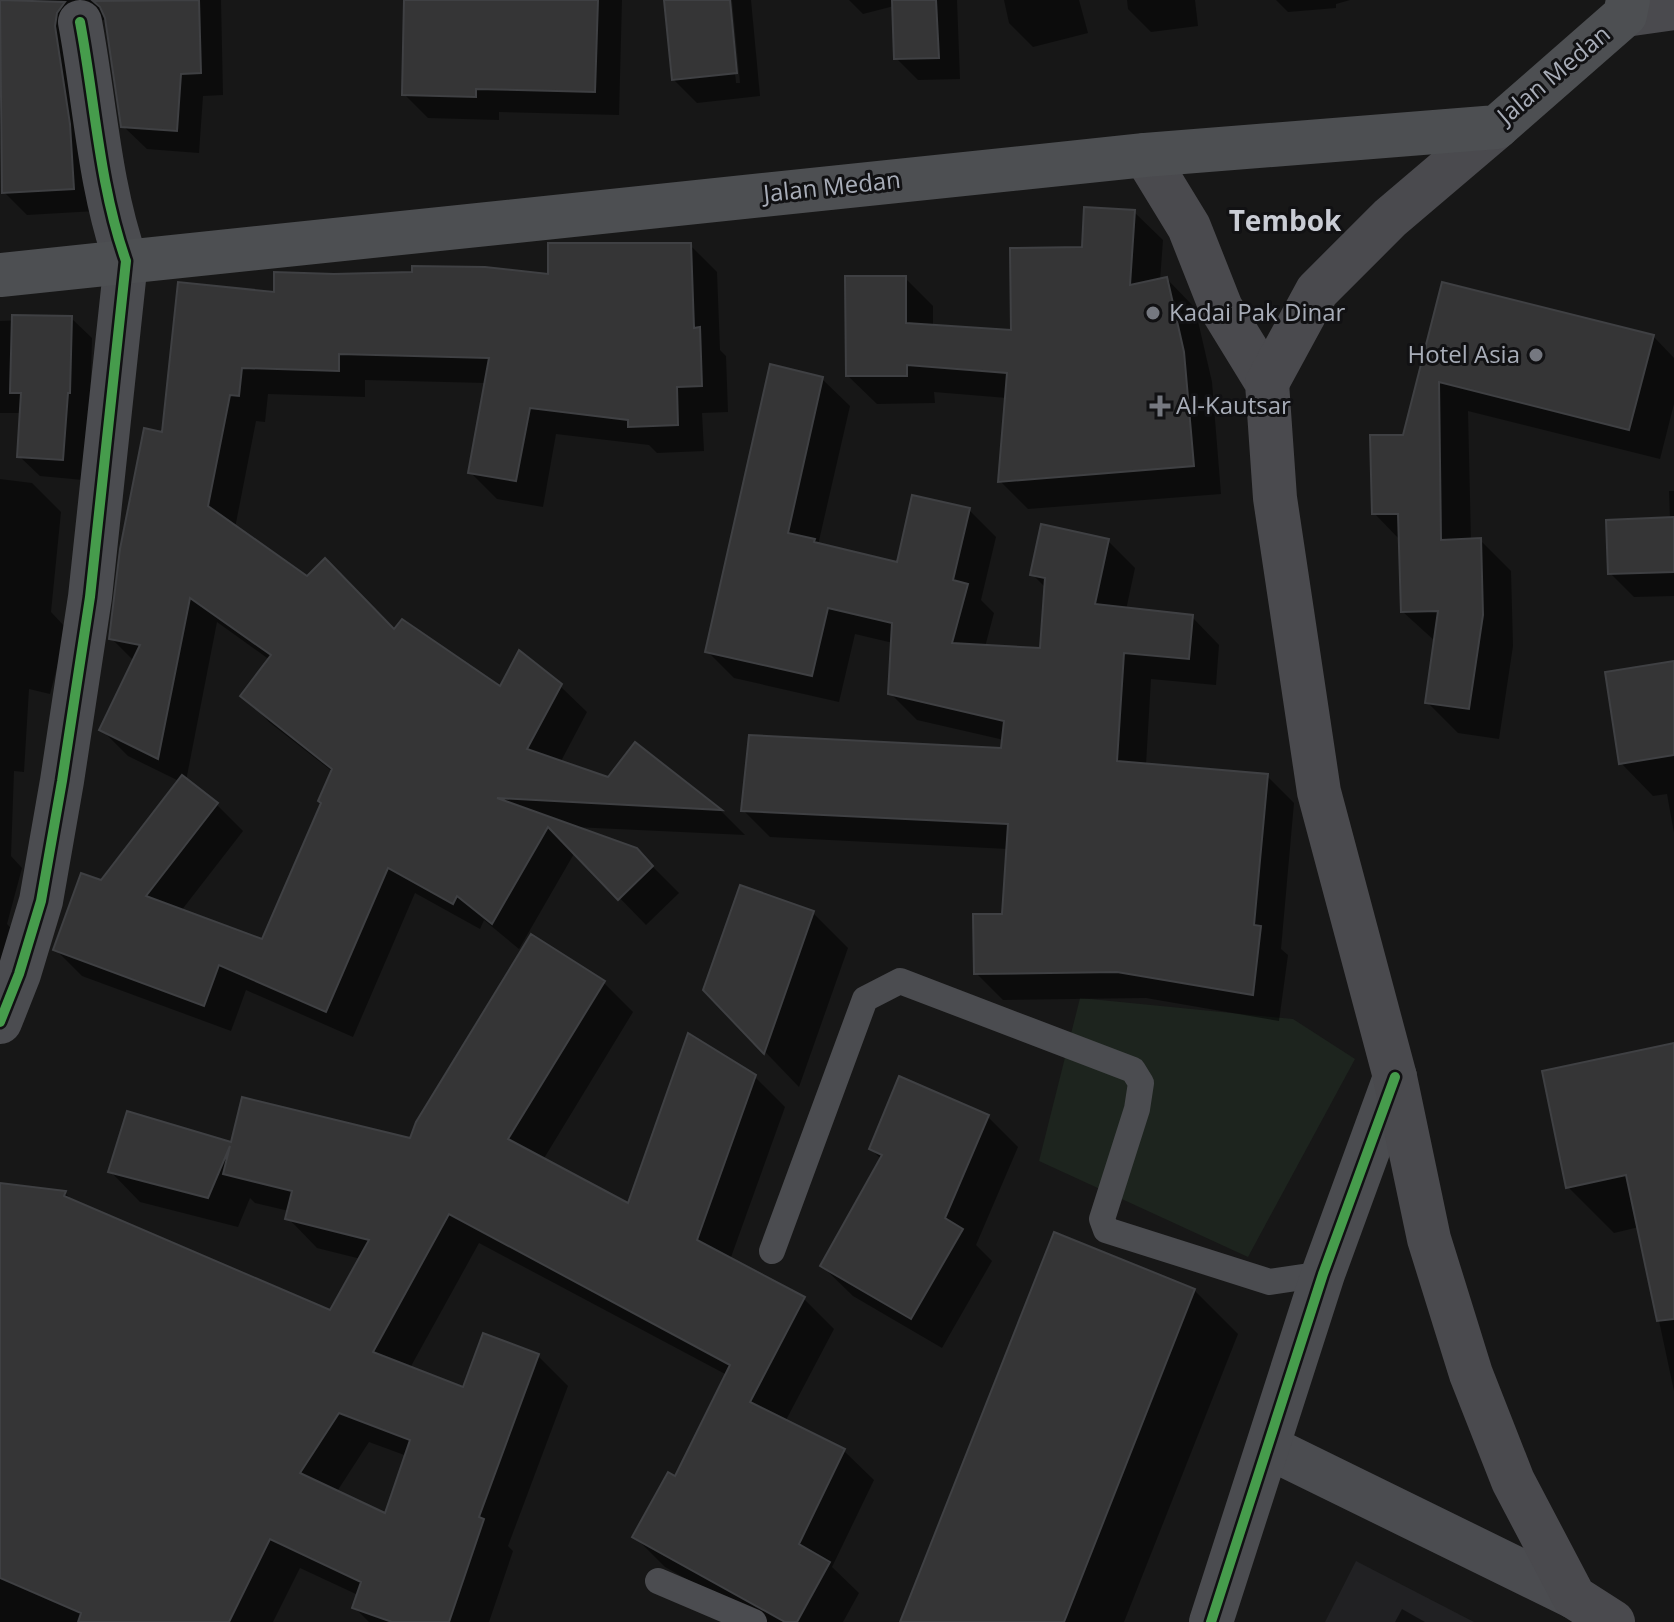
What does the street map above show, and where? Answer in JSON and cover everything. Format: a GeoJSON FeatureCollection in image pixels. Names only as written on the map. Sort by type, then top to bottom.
{"type":"FeatureCollection","features":[{"type":"Feature","properties":{"kind":"main road"},"geometry":{"type":"LineString","coordinates":[[1626,8],[1674,8]]}},
{"type":"Feature","properties":{"kind":"main road","name":"Jalan Medan"},"geometry":{"type":"LineString","coordinates":[[0,275],[1145,155],[1497,127],[1626,8]]}},
{"type":"Feature","properties":{"kind":"main road"},"geometry":{"type":"LineString","coordinates":[[1267,383],[1317,291],[1390,218],[1497,127]]}},
{"type":"Feature","properties":{"kind":"main road"},"geometry":{"type":"LineString","coordinates":[[1145,155],[1189,227],[1221,308],[1267,383],[1275,498],[1319,792],[1395,1077],[1429,1239],[1471,1374],[1513,1481],[1574,1597],[1613,1622]]}},
{"type":"Feature","properties":{"kind":"street"},"geometry":{"type":"LineString","coordinates":[[0,1022],[19,974],[41,901],[62,781],[90,597],[126,261],[106,190],[80,22]]}},
{"type":"Feature","properties":{"kind":"street"},"geometry":{"type":"LineString","coordinates":[[1211,1622],[1323,1274],[1395,1077]]}},
{"type":"Feature","properties":{"kind":"street"},"geometry":{"type":"LineString","coordinates":[[1268,1447],[1574,1597]]}},
{"type":"Feature","properties":{"kind":"lane"},"geometry":{"type":"LineString","coordinates":[[772,1251],[865,999],[900,981],[1133,1070],[1141,1083],[1137,1109],[1102,1219],[1106,1230],[1270,1282],[1323,1274]]}},
{"type":"Feature","properties":{"kind":"lane"},"geometry":{"type":"LineString","coordinates":[[658,1581],[754,1622]]}},
{"type":"Feature","properties":{"kind":"shaded area"},"geometry":{"type":"Polygon","coordinates":[[[1080,998],[1293,1019],[1355,1059],[1248,1257],[1039,1161],[1080,998]]]}},
{"type":"Feature","properties":{"kind":"shaded area"},"geometry":{"type":"Polygon","coordinates":[[[1356,1561],[1474,1622],[1325,1622],[1356,1561]]]}},
{"type":"Feature","properties":{"kind":"building"},"geometry":{"type":"Polygon","coordinates":[[[0,0],[65,2],[57,13],[55,26],[70,124],[74,189],[2,193],[0,0]]]}},
{"type":"Feature","properties":{"kind":"building"},"geometry":{"type":"Polygon","coordinates":[[[199,0],[201,73],[181,74],[177,131],[121,127],[105,18],[93,1],[199,0]]]}},
{"type":"Feature","properties":{"kind":"building"},"geometry":{"type":"Polygon","coordinates":[[[404,0],[598,0],[595,92],[476,89],[476,97],[402,95],[404,0]]]}},
{"type":"Feature","properties":{"kind":"building"},"geometry":{"type":"Polygon","coordinates":[[[664,0],[730,0],[737,73],[672,80],[664,0]]]}},
{"type":"Feature","properties":{"kind":"building"},"geometry":{"type":"Polygon","coordinates":[[[892,0],[936,0],[939,58],[894,59],[892,0]]]}},
{"type":"Feature","properties":{"kind":"building"},"geometry":{"type":"Polygon","coordinates":[[[1084,207],[1135,210],[1130,285],[1167,277],[1184,352],[1194,466],[998,482],[1007,373],[907,365],[907,376],[846,376],[845,276],[906,276],[906,323],[1011,330],[1010,248],[1082,247],[1084,207]]]}},
{"type":"Feature","properties":{"kind":"building"},"geometry":{"type":"Polygon","coordinates":[[[548,243],[691,243],[694,328],[700,327],[702,386],[677,387],[678,425],[628,427],[628,420],[530,408],[516,481],[468,473],[489,358],[339,354],[339,371],[242,368],[239,396],[230,395],[208,506],[307,576],[325,558],[394,629],[402,619],[500,686],[519,650],[562,684],[527,749],[608,777],[635,742],[722,810],[497,798],[637,848],[653,866],[618,900],[548,827],[492,924],[457,896],[453,904],[388,868],[326,1012],[219,965],[204,1006],[53,950],[81,873],[101,880],[182,775],[218,803],[146,896],[262,939],[321,803],[318,801],[332,769],[240,696],[271,655],[190,598],[158,759],[99,730],[140,645],[109,639],[120,549],[144,428],[162,432],[178,282],[274,292],[274,272],[412,272],[412,266],[485,267],[548,274],[548,243]]]}},
{"type":"Feature","properties":{"kind":"building"},"geometry":{"type":"Polygon","coordinates":[[[1442,282],[1654,335],[1629,430],[1439,382],[1441,540],[1481,538],[1483,615],[1469,709],[1425,703],[1438,611],[1401,612],[1398,514],[1372,514],[1370,435],[1403,435],[1442,282]]]}},
{"type":"Feature","properties":{"kind":"building"},"geometry":{"type":"Polygon","coordinates":[[[12,315],[72,316],[70,393],[63,460],[17,457],[21,393],[10,393],[12,315]]]}},
{"type":"Feature","properties":{"kind":"building"},"geometry":{"type":"Polygon","coordinates":[[[770,364],[823,377],[788,533],[897,562],[912,495],[970,508],[953,580],[968,584],[952,643],[1040,648],[1045,578],[1030,575],[1041,524],[1109,539],[1095,604],[1193,615],[1189,659],[1124,653],[1117,761],[1268,774],[1254,925],[1261,926],[1253,995],[1117,972],[974,974],[973,914],[1002,914],[1008,824],[741,811],[749,735],[1001,748],[1004,721],[888,694],[892,623],[828,608],[812,676],[705,652],[770,364]]]}},
{"type":"Feature","properties":{"kind":"building"},"geometry":{"type":"Polygon","coordinates":[[[1674,517],[1674,572],[1608,574],[1606,520],[1674,517]]]}},
{"type":"Feature","properties":{"kind":"building"},"geometry":{"type":"Polygon","coordinates":[[[1674,661],[1674,755],[1619,764],[1605,672],[1674,661]]]}},
{"type":"Feature","properties":{"kind":"building"},"geometry":{"type":"Polygon","coordinates":[[[740,885],[814,911],[764,1054],[703,990],[740,885]]]}},
{"type":"Feature","properties":{"kind":"building"},"geometry":{"type":"Polygon","coordinates":[[[531,934],[605,981],[508,1139],[628,1203],[688,1033],[756,1075],[697,1240],[805,1297],[750,1402],[845,1449],[799,1544],[830,1562],[797,1622],[785,1622],[632,1537],[668,1472],[675,1476],[730,1365],[449,1214],[373,1352],[463,1387],[483,1333],[539,1354],[479,1517],[484,1519],[449,1622],[392,1622],[352,1608],[361,1582],[270,1539],[229,1622],[78,1622],[81,1613],[0,1578],[0,1183],[66,1191],[64,1196],[330,1310],[369,1240],[285,1219],[292,1191],[223,1174],[230,1146],[208,1198],[108,1172],[127,1111],[231,1142],[242,1097],[410,1138],[416,1122],[531,934]],[[339,1413],[300,1473],[385,1513],[410,1440],[339,1413]]]}},
{"type":"Feature","properties":{"kind":"building"},"geometry":{"type":"Polygon","coordinates":[[[1674,1043],[1674,1319],[1657,1321],[1626,1175],[1566,1188],[1542,1071],[1674,1043]]]}},
{"type":"Feature","properties":{"kind":"building"},"geometry":{"type":"Polygon","coordinates":[[[899,1076],[989,1115],[945,1218],[963,1229],[911,1319],[820,1266],[882,1155],[869,1149],[899,1076]]]}},
{"type":"Feature","properties":{"kind":"building"},"geometry":{"type":"Polygon","coordinates":[[[1054,1232],[1195,1289],[1064,1622],[900,1622],[1054,1232]]]}},
{"type":"Feature","properties":{"kind":"cycle path"},"geometry":{"type":"LineString","coordinates":[[0,1022],[19,974],[41,901],[62,781],[90,597],[126,261],[104,173],[80,22]]}},
{"type":"Feature","properties":{"kind":"cycle path"},"geometry":{"type":"LineString","coordinates":[[1211,1622],[1323,1274],[1395,1077]]}},
{"type":"Feature","properties":{"kind":"place","name":"Kadai Pak Dinar"},"geometry":{"type":"Point","coordinates":[1153,313]}},
{"type":"Feature","properties":{"kind":"place","name":"Hotel Asia"},"geometry":{"type":"Point","coordinates":[1536,355]}},
{"type":"Feature","properties":{"kind":"place","name":"Al-Kautsar"},"geometry":{"type":"Point","coordinates":[1160,406]}},
{"type":"Feature","properties":{"kind":"district","name":"Tembok"},"geometry":{"type":"Point","coordinates":[1285,221]}}]}
